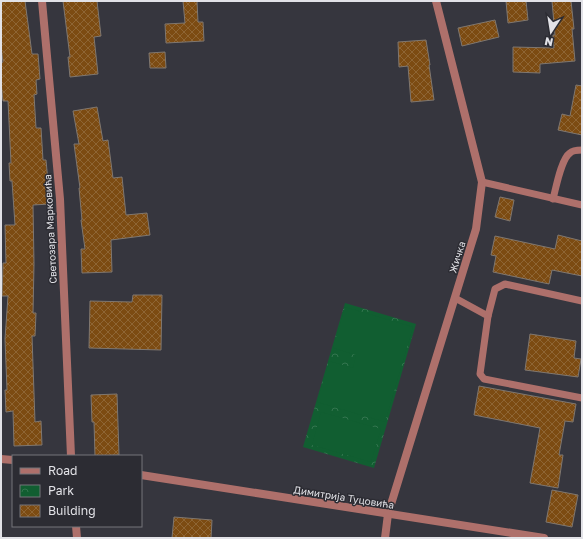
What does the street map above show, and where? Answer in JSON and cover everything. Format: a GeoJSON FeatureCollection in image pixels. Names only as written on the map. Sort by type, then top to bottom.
{"type":"FeatureCollection","features":[{"type":"Feature","properties":{"kind":"street","name":"Светозара Марковића"},"geometry":{"type":"LineString","coordinates":[[42,1],[60,199],[71,455]]}},
{"type":"Feature","properties":{"kind":"street","name":"Жичка"},"geometry":{"type":"LineString","coordinates":[[385,538],[388,514],[476,229],[482,182],[436,1]]}},
{"type":"Feature","properties":{"kind":"street"},"geometry":{"type":"LineString","coordinates":[[1,459],[12,460]]}},
{"type":"Feature","properties":{"kind":"street","name":"Димитрија Туцовића"},"geometry":{"type":"LineString","coordinates":[[142,475],[544,538]]}},
{"type":"Feature","properties":{"kind":"street"},"geometry":{"type":"LineString","coordinates":[[76,527],[77,538]]}},
{"type":"Feature","properties":{"kind":"lane"},"geometry":{"type":"LineString","coordinates":[[553,198],[564,158],[573,151],[582,150]]}},
{"type":"Feature","properties":{"kind":"lane"},"geometry":{"type":"LineString","coordinates":[[482,182],[582,205]]}},
{"type":"Feature","properties":{"kind":"lane"},"geometry":{"type":"LineString","coordinates":[[582,302],[505,284],[495,289],[488,316],[480,374],[484,379],[582,398]]}},
{"type":"Feature","properties":{"kind":"lane"},"geometry":{"type":"LineString","coordinates":[[455,298],[488,316]]}},
{"type":"Feature","properties":{"kind":"green space"},"geometry":{"type":"Polygon","coordinates":[[[345,303],[416,324],[374,468],[303,447],[345,303]]]}},
{"type":"Feature","properties":{"kind":"green space"},"geometry":{"type":"Polygon","coordinates":[[[345,307],[413,327],[385,422],[317,402],[329,361],[353,368],[356,355],[333,348],[345,307]]]}},
{"type":"Feature","properties":{"kind":"green space"},"geometry":{"type":"Polygon","coordinates":[[[321,412],[381,429],[371,462],[312,445],[321,412]]]}},
{"type":"Feature","properties":{"kind":"building"},"geometry":{"type":"Polygon","coordinates":[[[1,1],[25,1],[32,54],[38,54],[40,79],[36,80],[37,94],[34,95],[36,128],[41,128],[43,160],[46,160],[50,204],[33,205],[33,313],[36,313],[35,336],[32,336],[35,422],[41,421],[42,445],[14,446],[13,411],[6,412],[5,390],[7,390],[5,339],[8,296],[2,296],[3,263],[6,263],[5,225],[15,225],[12,181],[10,181],[9,163],[11,163],[8,101],[3,101],[1,82],[1,63],[3,62],[1,47],[1,1]]]}},
{"type":"Feature","properties":{"kind":"building"},"geometry":{"type":"Polygon","coordinates":[[[63,1],[97,1],[101,36],[94,37],[98,74],[70,77],[68,57],[70,57],[63,1]]]}},
{"type":"Feature","properties":{"kind":"building"},"geometry":{"type":"Polygon","coordinates":[[[183,1],[197,1],[198,22],[203,22],[204,41],[166,43],[165,24],[185,23],[183,1]]]}},
{"type":"Feature","properties":{"kind":"building"},"geometry":{"type":"Polygon","coordinates":[[[506,1],[526,1],[528,20],[508,23],[506,1]]]}},
{"type":"Feature","properties":{"kind":"building"},"geometry":{"type":"Polygon","coordinates":[[[552,1],[571,1],[575,61],[540,64],[540,73],[513,72],[513,47],[554,48],[553,35],[555,35],[552,1]]]}},
{"type":"Feature","properties":{"kind":"building"},"geometry":{"type":"Polygon","coordinates":[[[495,20],[499,37],[462,46],[458,28],[495,20]]]}},
{"type":"Feature","properties":{"kind":"building"},"geometry":{"type":"Polygon","coordinates":[[[426,40],[434,100],[411,102],[408,66],[399,67],[398,42],[426,40]]]}},
{"type":"Feature","properties":{"kind":"building"},"geometry":{"type":"Polygon","coordinates":[[[165,52],[166,68],[150,68],[149,53],[165,52]]]}},
{"type":"Feature","properties":{"kind":"building"},"geometry":{"type":"Polygon","coordinates":[[[576,85],[582,86],[582,135],[558,130],[562,114],[570,116],[576,85]]]}},
{"type":"Feature","properties":{"kind":"building"},"geometry":{"type":"Polygon","coordinates":[[[97,107],[103,141],[108,140],[113,178],[122,177],[126,215],[147,213],[150,235],[111,240],[112,272],[82,273],[81,249],[85,249],[81,220],[80,188],[74,144],[79,144],[73,111],[97,107]]]}},
{"type":"Feature","properties":{"kind":"building"},"geometry":{"type":"Polygon","coordinates":[[[500,197],[514,200],[510,221],[495,217],[500,197]]]}},
{"type":"Feature","properties":{"kind":"building"},"geometry":{"type":"Polygon","coordinates":[[[558,235],[582,241],[582,276],[552,270],[549,284],[493,272],[496,256],[491,255],[495,236],[555,249],[558,235]]]}},
{"type":"Feature","properties":{"kind":"building"},"geometry":{"type":"Polygon","coordinates":[[[133,295],[162,295],[161,350],[89,348],[90,301],[132,302],[133,295]]]}},
{"type":"Feature","properties":{"kind":"building"},"geometry":{"type":"Polygon","coordinates":[[[530,334],[576,341],[574,358],[581,359],[578,377],[525,370],[530,334]]]}},
{"type":"Feature","properties":{"kind":"building"},"geometry":{"type":"Polygon","coordinates":[[[479,386],[576,404],[573,422],[565,421],[559,455],[563,455],[558,488],[530,483],[540,428],[474,415],[479,386]]]}},
{"type":"Feature","properties":{"kind":"building"},"geometry":{"type":"Polygon","coordinates":[[[117,394],[119,455],[95,455],[94,422],[92,422],[91,395],[117,394]]]}},
{"type":"Feature","properties":{"kind":"building"},"geometry":{"type":"Polygon","coordinates":[[[552,490],[578,495],[572,527],[546,522],[552,490]]]}},
{"type":"Feature","properties":{"kind":"building"},"geometry":{"type":"Polygon","coordinates":[[[174,517],[212,520],[211,538],[172,538],[174,517]]]}}]}
